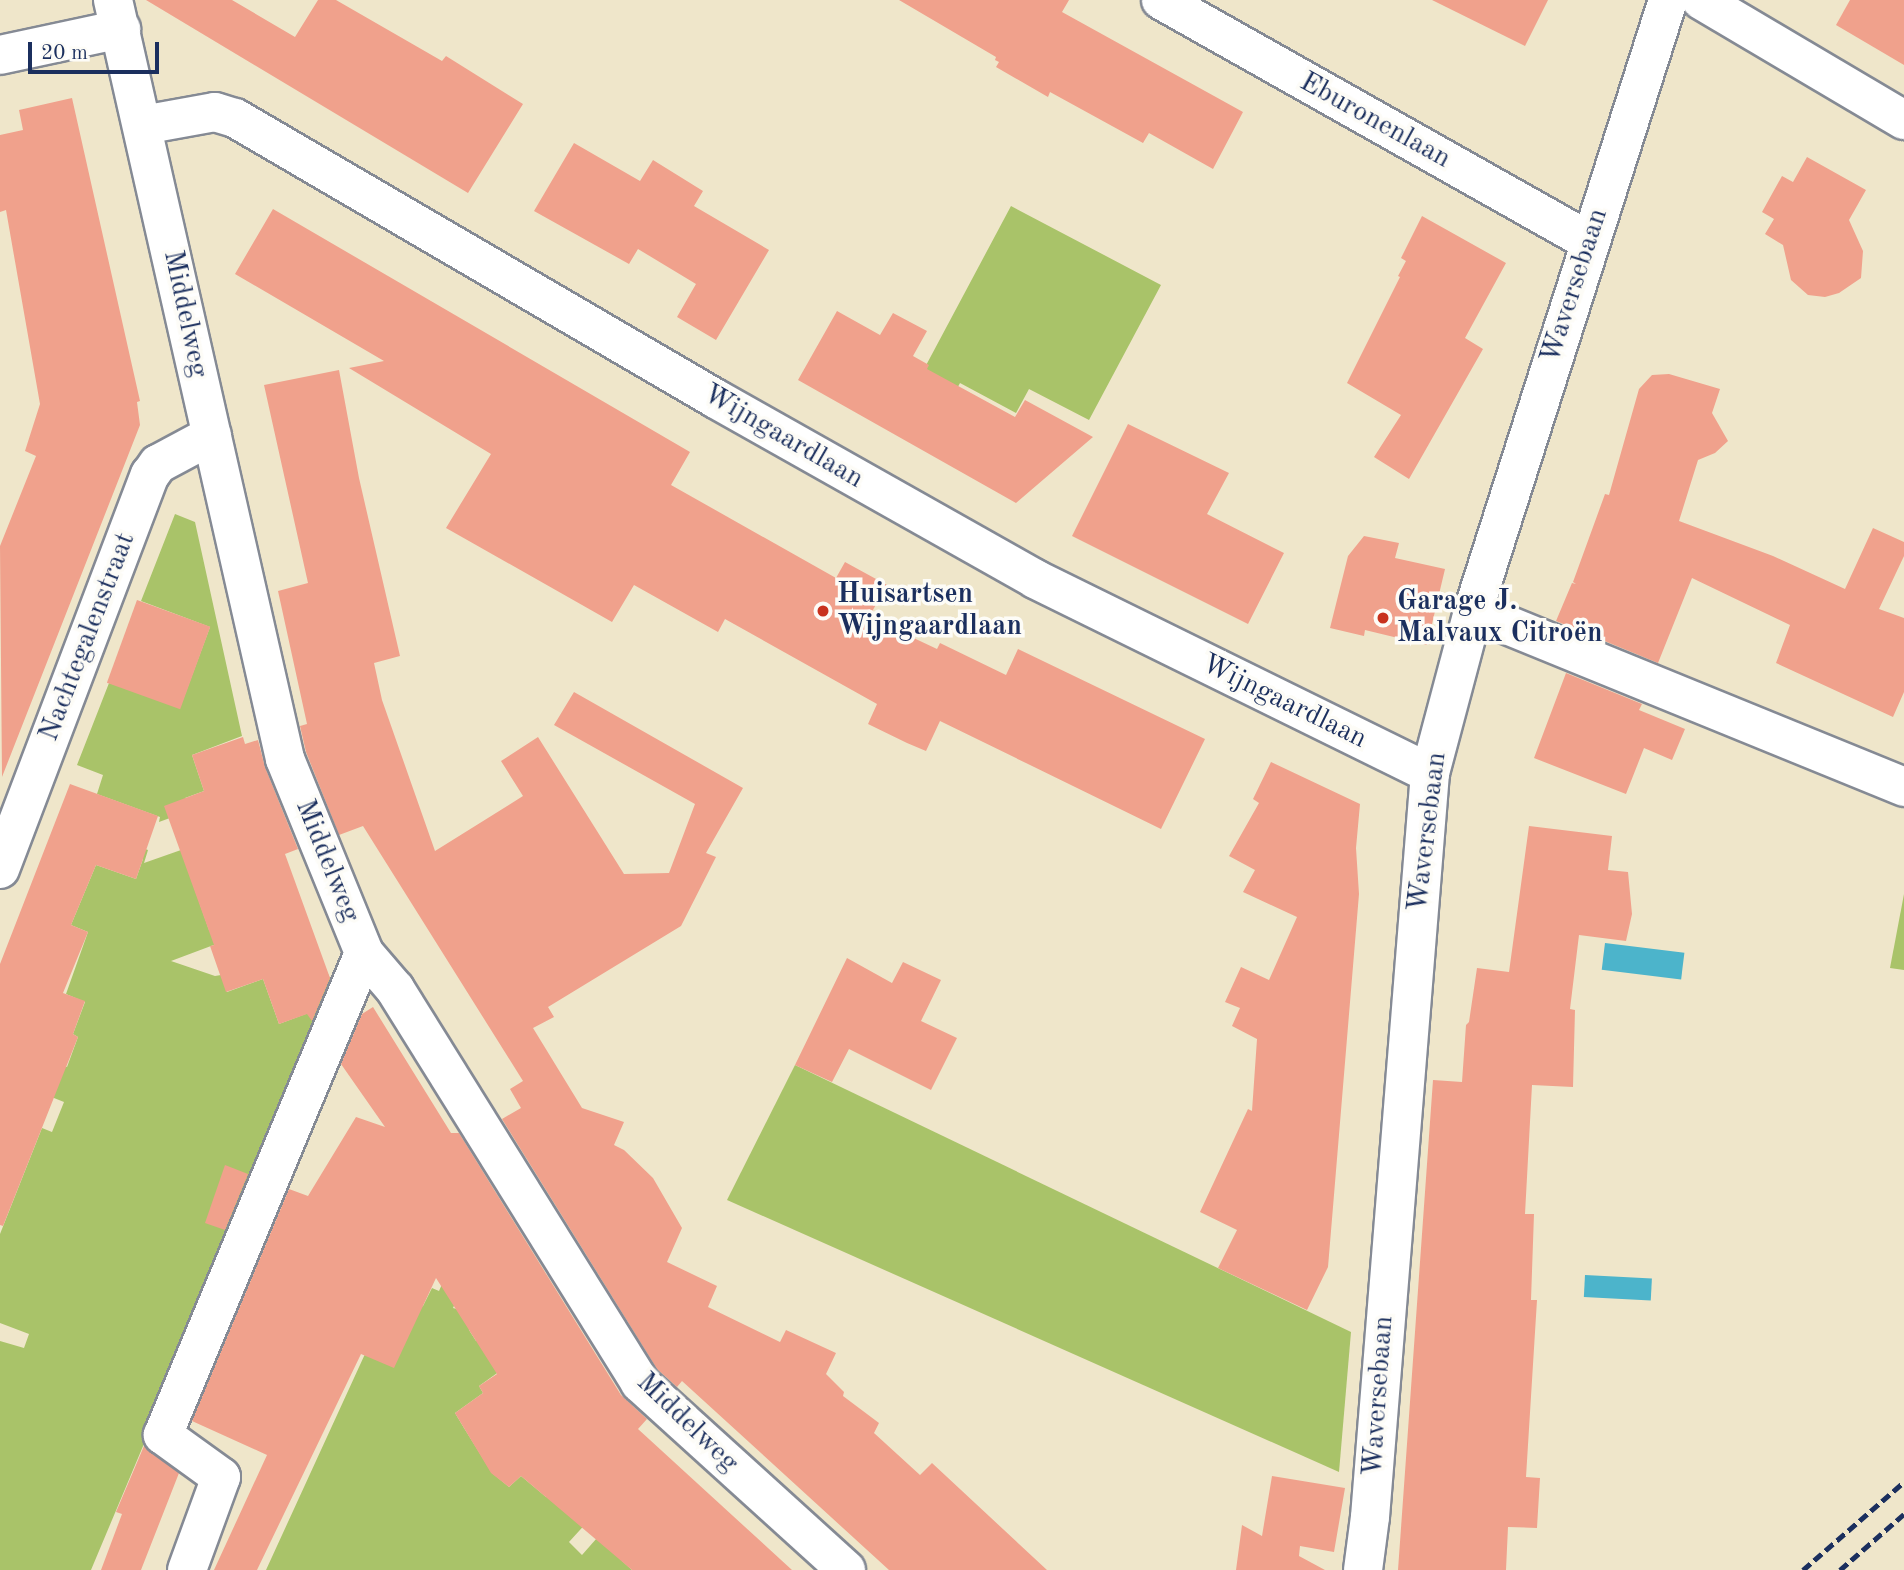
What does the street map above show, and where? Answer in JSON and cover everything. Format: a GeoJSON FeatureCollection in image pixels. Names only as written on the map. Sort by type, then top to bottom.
{"type":"FeatureCollection","features":[{"type":"Feature","properties":{"kind":"street","name":"Eburonenlaan"},"geometry":{"type":"LineString","coordinates":[[1161,0],[1589,241]]}},
{"type":"Feature","properties":{"kind":"street","name":"Waversebaan"},"geometry":{"type":"LineString","coordinates":[[1363,1570],[1370,1517],[1430,773],[1473,611],[1668,0]]}},
{"type":"Feature","properties":{"kind":"street"},"geometry":{"type":"LineString","coordinates":[[1701,0],[1904,120]]}},
{"type":"Feature","properties":{"kind":"street"},"geometry":{"type":"LineString","coordinates":[[0,55],[117,15]]}},
{"type":"Feature","properties":{"kind":"street","name":"Middelweg"},"geometry":{"type":"LineString","coordinates":[[117,15],[285,759],[364,953],[395,989],[640,1383],[846,1570]]}},
{"type":"Feature","properties":{"kind":"street","name":"Wijngaardlaan"},"geometry":{"type":"LineString","coordinates":[[143,125],[215,112],[235,118],[716,399],[1035,579],[1430,773]]}},
{"type":"Feature","properties":{"kind":"street","name":"Nachtegalenstraat"},"geometry":{"type":"LineString","coordinates":[[0,869],[150,475],[158,464],[212,435]]}},
{"type":"Feature","properties":{"kind":"street"},"geometry":{"type":"LineString","coordinates":[[1473,611],[1904,787]]}},
{"type":"Feature","properties":{"kind":"street"},"geometry":{"type":"LineString","coordinates":[[187,1570],[220,1477],[163,1435],[364,953]]}},
{"type":"Feature","properties":{"kind":"green space"},"geometry":{"type":"Polygon","coordinates":[[[1011,206],[1161,285],[1089,420],[1029,389],[1016,413],[960,383],[925,448],[891,431],[1011,206]]]}},
{"type":"Feature","properties":{"kind":"green space"},"geometry":{"type":"Polygon","coordinates":[[[175,514],[195,522],[242,736],[192,755],[204,791],[185,798],[189,811],[159,822],[160,817],[97,794],[103,775],[77,765],[109,683],[181,705],[210,627],[141,601],[175,514]]]}},
{"type":"Feature","properties":{"kind":"green space"},"geometry":{"type":"Polygon","coordinates":[[[109,836],[148,850],[144,863],[181,850],[209,930],[235,937],[171,961],[215,976],[221,975],[227,992],[263,979],[279,1024],[311,1012],[328,974],[335,989],[91,1570],[0,1570],[0,1341],[24,1348],[29,1334],[0,1323],[0,1234],[42,1128],[52,1132],[64,1102],[49,1096],[40,1057],[67,1067],[78,1037],[73,1034],[85,1002],[66,994],[88,932],[71,925],[96,865],[136,879],[143,859],[109,836]]]}},
{"type":"Feature","properties":{"kind":"green space"},"geometry":{"type":"Polygon","coordinates":[[[1904,894],[1904,970],[1890,968],[1904,894]]]}},
{"type":"Feature","properties":{"kind":"green space"},"geometry":{"type":"Polygon","coordinates":[[[795,1065],[1351,1332],[1339,1472],[727,1200],[795,1065]]]}},
{"type":"Feature","properties":{"kind":"green space"},"geometry":{"type":"Polygon","coordinates":[[[452,1262],[469,1271],[453,1308],[468,1312],[469,1330],[476,1341],[481,1338],[500,1371],[479,1386],[483,1393],[455,1413],[492,1473],[509,1487],[521,1476],[546,1497],[565,1476],[600,1508],[569,1542],[582,1555],[604,1530],[634,1547],[622,1561],[632,1570],[266,1570],[376,1330],[423,1306],[432,1288],[439,1291],[452,1262]]]}},
{"type":"Feature","properties":{"kind":"water"},"geometry":{"type":"Polygon","coordinates":[[[1605,943],[1684,953],[1681,980],[1602,970],[1605,943]]]}},
{"type":"Feature","properties":{"kind":"water"},"geometry":{"type":"Polygon","coordinates":[[[1585,1275],[1652,1279],[1651,1300],[1584,1297],[1585,1275]]]}},
{"type":"Feature","properties":{"kind":"building"},"geometry":{"type":"Polygon","coordinates":[[[146,0],[232,0],[295,37],[318,0],[336,0],[442,61],[446,56],[523,104],[468,193],[146,0]]]}},
{"type":"Feature","properties":{"kind":"building"},"geometry":{"type":"Polygon","coordinates":[[[899,0],[1069,0],[1062,12],[1243,112],[1213,169],[1149,133],[1143,143],[1050,92],[1048,97],[996,67],[999,62],[995,60],[996,57],[899,0]]]}},
{"type":"Feature","properties":{"kind":"building"},"geometry":{"type":"Polygon","coordinates":[[[1432,0],[1548,0],[1525,46],[1432,0]]]}},
{"type":"Feature","properties":{"kind":"building"},"geometry":{"type":"Polygon","coordinates":[[[1850,0],[1904,0],[1904,65],[1836,25],[1850,0]]]}},
{"type":"Feature","properties":{"kind":"building"},"geometry":{"type":"Polygon","coordinates":[[[72,98],[140,401],[137,402],[140,425],[2,777],[0,546],[36,456],[25,451],[40,404],[6,210],[0,212],[0,135],[23,130],[19,110],[72,98]]]}},
{"type":"Feature","properties":{"kind":"building"},"geometry":{"type":"Polygon","coordinates":[[[574,143],[640,181],[653,160],[703,191],[694,206],[769,250],[716,340],[677,317],[696,284],[638,249],[629,264],[534,211],[574,143]]]}},
{"type":"Feature","properties":{"kind":"building"},"geometry":{"type":"Polygon","coordinates":[[[1807,157],[1866,190],[1849,220],[1863,251],[1861,278],[1839,293],[1825,297],[1808,295],[1791,280],[1783,245],[1765,234],[1774,219],[1762,212],[1782,176],[1793,182],[1807,157]]]}},
{"type":"Feature","properties":{"kind":"building"},"geometry":{"type":"Polygon","coordinates":[[[273,209],[690,452],[671,485],[836,578],[845,562],[887,585],[869,617],[937,649],[940,643],[1006,675],[1018,649],[1205,739],[1161,829],[940,721],[926,751],[907,743],[868,724],[877,704],[725,619],[718,632],[634,585],[612,622],[446,528],[491,454],[349,368],[384,361],[235,274],[273,209]]]}},
{"type":"Feature","properties":{"kind":"building"},"geometry":{"type":"Polygon","coordinates":[[[1422,216],[1506,263],[1465,338],[1483,349],[1409,479],[1374,457],[1401,415],[1347,383],[1400,277],[1398,276],[1406,261],[1401,258],[1422,216]]]}},
{"type":"Feature","properties":{"kind":"building"},"geometry":{"type":"Polygon","coordinates":[[[837,311],[880,335],[893,313],[927,331],[913,356],[929,365],[927,369],[1015,417],[1025,400],[1093,437],[1016,503],[798,380],[837,311]]]}},
{"type":"Feature","properties":{"kind":"building"},"geometry":{"type":"Polygon","coordinates":[[[339,370],[359,478],[400,656],[374,663],[382,700],[435,851],[523,796],[501,761],[538,737],[624,874],[669,873],[695,804],[554,725],[574,692],[743,788],[706,853],[716,857],[681,926],[548,1007],[554,1017],[533,1028],[582,1108],[624,1122],[614,1145],[624,1150],[653,1178],[682,1228],[667,1262],[717,1286],[708,1307],[780,1342],[786,1330],[836,1353],[826,1374],[844,1392],[843,1396],[879,1423],[874,1433],[920,1475],[932,1463],[1047,1570],[889,1570],[682,1381],[677,1387],[657,1369],[502,1119],[521,1108],[510,1089],[523,1081],[363,826],[339,835],[306,752],[300,726],[307,724],[278,591],[308,583],[264,385],[339,370]]]}},
{"type":"Feature","properties":{"kind":"building"},"geometry":{"type":"Polygon","coordinates":[[[1669,374],[1720,389],[1712,413],[1728,441],[1715,453],[1698,460],[1679,521],[1773,556],[1845,589],[1873,528],[1904,542],[1904,556],[1879,609],[1904,618],[1904,692],[1893,717],[1776,663],[1790,625],[1692,578],[1658,663],[1556,621],[1572,583],[1576,584],[1573,582],[1605,494],[1609,495],[1639,389],[1652,375],[1669,374]]]}},
{"type":"Feature","properties":{"kind":"building"},"geometry":{"type":"Polygon","coordinates":[[[1128,424],[1229,473],[1207,514],[1284,553],[1248,624],[1072,536],[1128,424]]]}},
{"type":"Feature","properties":{"kind":"building"},"geometry":{"type":"Polygon","coordinates":[[[1364,536],[1399,543],[1395,558],[1445,569],[1427,645],[1365,630],[1364,636],[1330,628],[1348,556],[1364,536]]]}},
{"type":"Feature","properties":{"kind":"building"},"geometry":{"type":"Polygon","coordinates":[[[137,600],[210,627],[180,709],[107,683],[137,600]]]}},
{"type":"Feature","properties":{"kind":"building"},"geometry":{"type":"Polygon","coordinates":[[[1566,673],[1642,704],[1639,710],[1685,729],[1672,760],[1644,748],[1626,794],[1534,758],[1566,673]]]}},
{"type":"Feature","properties":{"kind":"building"},"geometry":{"type":"Polygon","coordinates":[[[243,737],[245,744],[258,740],[265,767],[298,849],[285,854],[330,978],[312,1021],[307,1014],[279,1024],[263,979],[226,992],[210,946],[214,945],[164,806],[204,791],[192,755],[243,737]]]}},
{"type":"Feature","properties":{"kind":"building"},"geometry":{"type":"Polygon","coordinates":[[[1271,762],[1360,804],[1356,848],[1359,894],[1328,1267],[1307,1310],[1218,1268],[1237,1230],[1200,1212],[1248,1109],[1252,1111],[1257,1039],[1232,1026],[1240,1008],[1225,1002],[1241,967],[1269,980],[1297,917],[1243,892],[1255,870],[1229,856],[1259,803],[1253,799],[1271,762]]]}},
{"type":"Feature","properties":{"kind":"building"},"geometry":{"type":"Polygon","coordinates":[[[70,784],[158,816],[136,879],[96,865],[71,925],[88,932],[63,993],[85,1001],[73,1034],[78,1037],[3,1226],[0,1225],[0,964],[70,784]]]}},
{"type":"Feature","properties":{"kind":"building"},"geometry":{"type":"Polygon","coordinates":[[[1529,826],[1612,836],[1608,870],[1628,872],[1632,914],[1626,941],[1579,935],[1570,1009],[1575,1010],[1573,1087],[1532,1085],[1525,1214],[1534,1214],[1531,1300],[1537,1300],[1526,1477],[1540,1478],[1537,1528],[1508,1527],[1506,1570],[1398,1570],[1433,1080],[1462,1082],[1466,1025],[1469,1022],[1477,968],[1509,972],[1529,826]]]}},
{"type":"Feature","properties":{"kind":"building"},"geometry":{"type":"Polygon","coordinates":[[[847,958],[892,983],[903,962],[941,980],[921,1021],[957,1038],[931,1090],[849,1049],[832,1082],[795,1065],[847,958]]]}},
{"type":"Feature","properties":{"kind":"building"},"geometry":{"type":"Polygon","coordinates":[[[373,1007],[451,1133],[459,1133],[621,1395],[647,1419],[638,1429],[792,1570],[632,1570],[521,1476],[509,1487],[491,1473],[455,1413],[483,1393],[479,1386],[497,1374],[436,1278],[394,1368],[361,1354],[257,1570],[214,1570],[267,1455],[192,1421],[289,1189],[308,1196],[356,1117],[385,1127],[341,1064],[362,1014],[373,1007]]]}},
{"type":"Feature","properties":{"kind":"building"},"geometry":{"type":"Polygon","coordinates":[[[225,1165],[248,1174],[225,1230],[205,1223],[225,1165]]]}},
{"type":"Feature","properties":{"kind":"building"},"geometry":{"type":"Polygon","coordinates":[[[144,1446],[179,1473],[141,1570],[101,1570],[122,1514],[116,1512],[144,1446]]]}},
{"type":"Feature","properties":{"kind":"building"},"geometry":{"type":"Polygon","coordinates":[[[1272,1476],[1345,1488],[1334,1552],[1300,1546],[1299,1556],[1325,1570],[1236,1570],[1242,1525],[1262,1536],[1272,1476]]]}},
{"type":"Feature","properties":{"kind":"railway"},"geometry":{"type":"LineString","coordinates":[[1803,1570],[1904,1482]]}},
{"type":"Feature","properties":{"kind":"railway"},"geometry":{"type":"LineString","coordinates":[[1840,1570],[1904,1514]]}},
{"type":"Feature","properties":{"kind":"place","name":"Huisartsen Wijngaardlaan"},"geometry":{"type":"Point","coordinates":[823,611]}},
{"type":"Feature","properties":{"kind":"place","name":"Garage J. Malvaux Citroën"},"geometry":{"type":"Point","coordinates":[1383,618]}}]}
